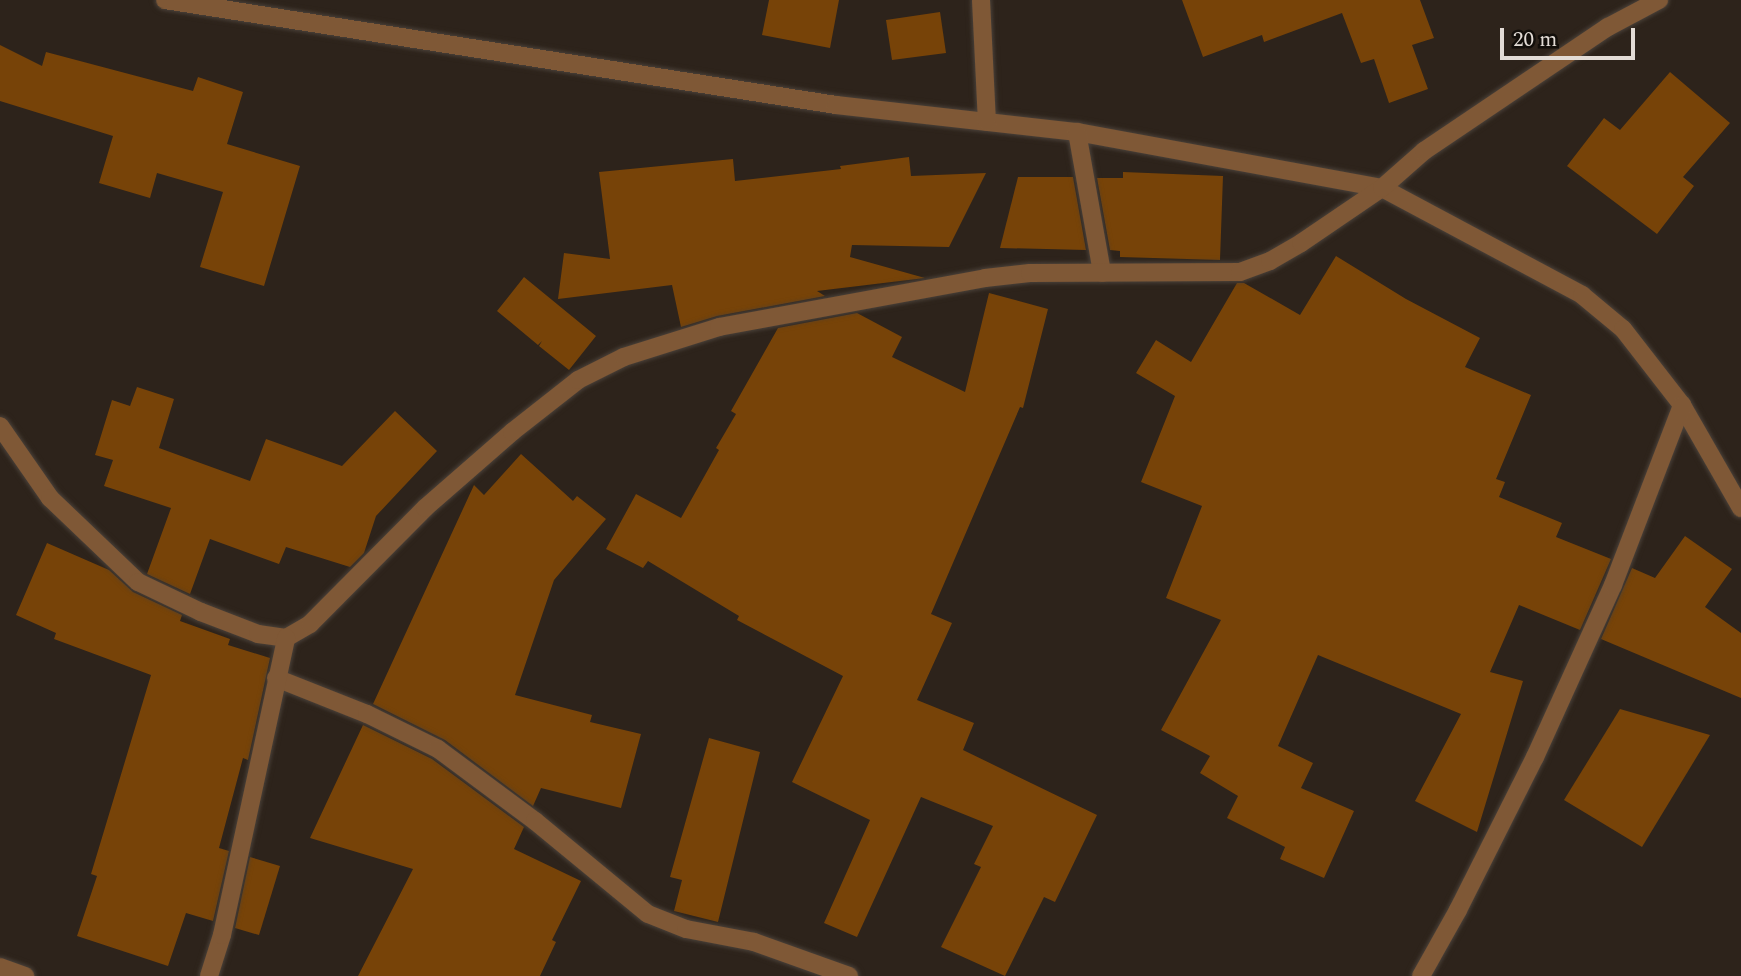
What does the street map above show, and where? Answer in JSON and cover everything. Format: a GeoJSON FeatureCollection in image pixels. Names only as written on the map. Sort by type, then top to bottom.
{"type":"FeatureCollection","features":[{"type":"Feature","properties":{"kind":"street"},"geometry":{"type":"LineString","coordinates":[[165,0],[836,105],[1077,132],[1382,188],[1582,295],[1623,329],[1682,405],[1741,508]]}},
{"type":"Feature","properties":{"kind":"street"},"geometry":{"type":"LineString","coordinates":[[981,0],[987,122]]}},
{"type":"Feature","properties":{"kind":"street"},"geometry":{"type":"LineString","coordinates":[[0,426],[50,498],[138,582],[246,630],[273,638],[286,638],[310,624],[425,509],[512,432],[578,380],[624,357],[719,327],[985,278],[1030,273],[1240,272],[1270,261],[1301,243],[1382,188],[1424,151],[1608,27],[1659,0]]}},
{"type":"Feature","properties":{"kind":"street"},"geometry":{"type":"LineString","coordinates":[[1077,132],[1102,273]]}},
{"type":"Feature","properties":{"kind":"street"},"geometry":{"type":"LineString","coordinates":[[1421,976],[1458,910],[1546,732],[1613,585],[1682,405]]}},
{"type":"Feature","properties":{"kind":"street"},"geometry":{"type":"LineString","coordinates":[[209,976],[222,935],[286,638]]}},
{"type":"Feature","properties":{"kind":"street"},"geometry":{"type":"LineString","coordinates":[[276,678],[367,714],[438,750],[535,821],[648,914],[686,929],[754,942],[849,976]]}},
{"type":"Feature","properties":{"kind":"street"},"geometry":{"type":"LineString","coordinates":[[0,967],[25,976]]}},
{"type":"Feature","properties":{"kind":"building"},"geometry":{"type":"Polygon","coordinates":[[[769,0],[839,0],[830,48],[762,35],[769,0]]]}},
{"type":"Feature","properties":{"kind":"building"},"geometry":{"type":"Polygon","coordinates":[[[1182,0],[1420,0],[1434,38],[1412,45],[1428,89],[1389,103],[1374,59],[1361,63],[1342,13],[1264,42],[1262,35],[1203,57],[1182,0]]]}},
{"type":"Feature","properties":{"kind":"building"},"geometry":{"type":"Polygon","coordinates":[[[940,12],[946,53],[892,60],[886,20],[940,12]]]}},
{"type":"Feature","properties":{"kind":"building"},"geometry":{"type":"Polygon","coordinates":[[[0,45],[42,66],[46,52],[193,91],[198,77],[243,92],[227,144],[300,166],[264,286],[200,267],[223,192],[157,173],[150,198],[99,183],[113,136],[0,101],[0,45]]]}},
{"type":"Feature","properties":{"kind":"building"},"geometry":{"type":"Polygon","coordinates":[[[1670,72],[1730,123],[1683,177],[1694,186],[1657,234],[1567,166],[1604,118],[1620,130],[1670,72]]]}},
{"type":"Feature","properties":{"kind":"building"},"geometry":{"type":"Polygon","coordinates":[[[909,157],[911,176],[986,173],[949,247],[852,245],[850,257],[925,278],[817,291],[825,296],[717,316],[681,327],[672,285],[558,299],[564,253],[610,259],[599,172],[733,159],[735,181],[841,169],[840,166],[909,157]]]}},
{"type":"Feature","properties":{"kind":"building"},"geometry":{"type":"Polygon","coordinates":[[[1123,172],[1223,176],[1220,260],[1120,257],[1120,251],[1110,250],[1097,178],[1123,178],[1123,172]]]}},
{"type":"Feature","properties":{"kind":"building"},"geometry":{"type":"Polygon","coordinates":[[[1018,177],[1073,177],[1086,250],[1000,248],[1018,177]]]}},
{"type":"Feature","properties":{"kind":"building"},"geometry":{"type":"Polygon","coordinates":[[[1336,256],[1406,299],[1480,338],[1465,367],[1531,395],[1496,479],[1505,482],[1499,497],[1562,523],[1556,537],[1611,559],[1580,630],[1519,605],[1490,672],[1523,681],[1477,832],[1415,801],[1461,714],[1318,655],[1278,746],[1313,763],[1301,788],[1354,811],[1324,878],[1280,859],[1285,847],[1227,818],[1238,796],[1200,773],[1210,756],[1161,730],[1221,620],[1166,598],[1202,506],[1141,482],[1175,396],[1136,373],[1156,340],[1191,362],[1237,283],[1244,283],[1300,315],[1336,256]]]}},
{"type":"Feature","properties":{"kind":"building"},"geometry":{"type":"Polygon","coordinates":[[[524,277],[596,336],[569,370],[539,346],[542,341],[538,345],[497,311],[524,277]]]}},
{"type":"Feature","properties":{"kind":"building"},"geometry":{"type":"Polygon","coordinates":[[[989,293],[1048,309],[1023,408],[1020,407],[931,614],[952,623],[917,700],[974,723],[963,750],[1097,815],[1055,902],[1044,897],[1005,976],[941,947],[981,867],[974,864],[993,826],[921,797],[857,937],[824,923],[870,820],[792,782],[843,676],[737,620],[739,616],[648,561],[643,568],[606,549],[636,494],[681,518],[736,414],[731,411],[778,328],[857,313],[902,337],[892,357],[965,392],[989,293]]]}},
{"type":"Feature","properties":{"kind":"building"},"geometry":{"type":"Polygon","coordinates":[[[137,387],[174,399],[159,448],[250,481],[266,439],[342,466],[395,411],[437,451],[376,516],[364,553],[350,567],[286,547],[279,564],[210,539],[190,594],[147,574],[171,508],[104,486],[113,460],[95,455],[112,400],[130,406],[137,387]]]}},
{"type":"Feature","properties":{"kind":"building"},"geometry":{"type":"Polygon","coordinates":[[[521,454],[573,501],[577,496],[606,519],[554,580],[515,695],[592,715],[590,722],[641,734],[621,808],[541,788],[533,806],[445,740],[373,704],[474,485],[484,495],[521,454]]]}},
{"type":"Feature","properties":{"kind":"building"},"geometry":{"type":"Polygon","coordinates":[[[1685,536],[1732,569],[1705,607],[1741,633],[1741,698],[1601,639],[1632,568],[1655,578],[1685,536]]]}},
{"type":"Feature","properties":{"kind":"building"},"geometry":{"type":"Polygon","coordinates":[[[47,543],[109,570],[133,592],[182,615],[180,621],[230,639],[228,645],[270,658],[248,760],[243,758],[219,848],[229,851],[213,921],[186,913],[168,966],[77,936],[97,876],[91,874],[151,675],[54,639],[56,633],[16,615],[47,543]]]}},
{"type":"Feature","properties":{"kind":"building"},"geometry":{"type":"Polygon","coordinates":[[[1620,709],[1710,735],[1642,847],[1564,800],[1620,709]]]}},
{"type":"Feature","properties":{"kind":"building"},"geometry":{"type":"Polygon","coordinates":[[[363,725],[432,759],[524,827],[514,849],[581,881],[552,940],[556,942],[540,976],[358,976],[413,869],[310,838],[363,725]]]}},
{"type":"Feature","properties":{"kind":"building"},"geometry":{"type":"Polygon","coordinates":[[[709,738],[760,752],[718,922],[674,911],[682,880],[670,877],[709,738]]]}},
{"type":"Feature","properties":{"kind":"building"},"geometry":{"type":"Polygon","coordinates":[[[250,857],[280,866],[259,935],[235,928],[250,857]]]}}]}
